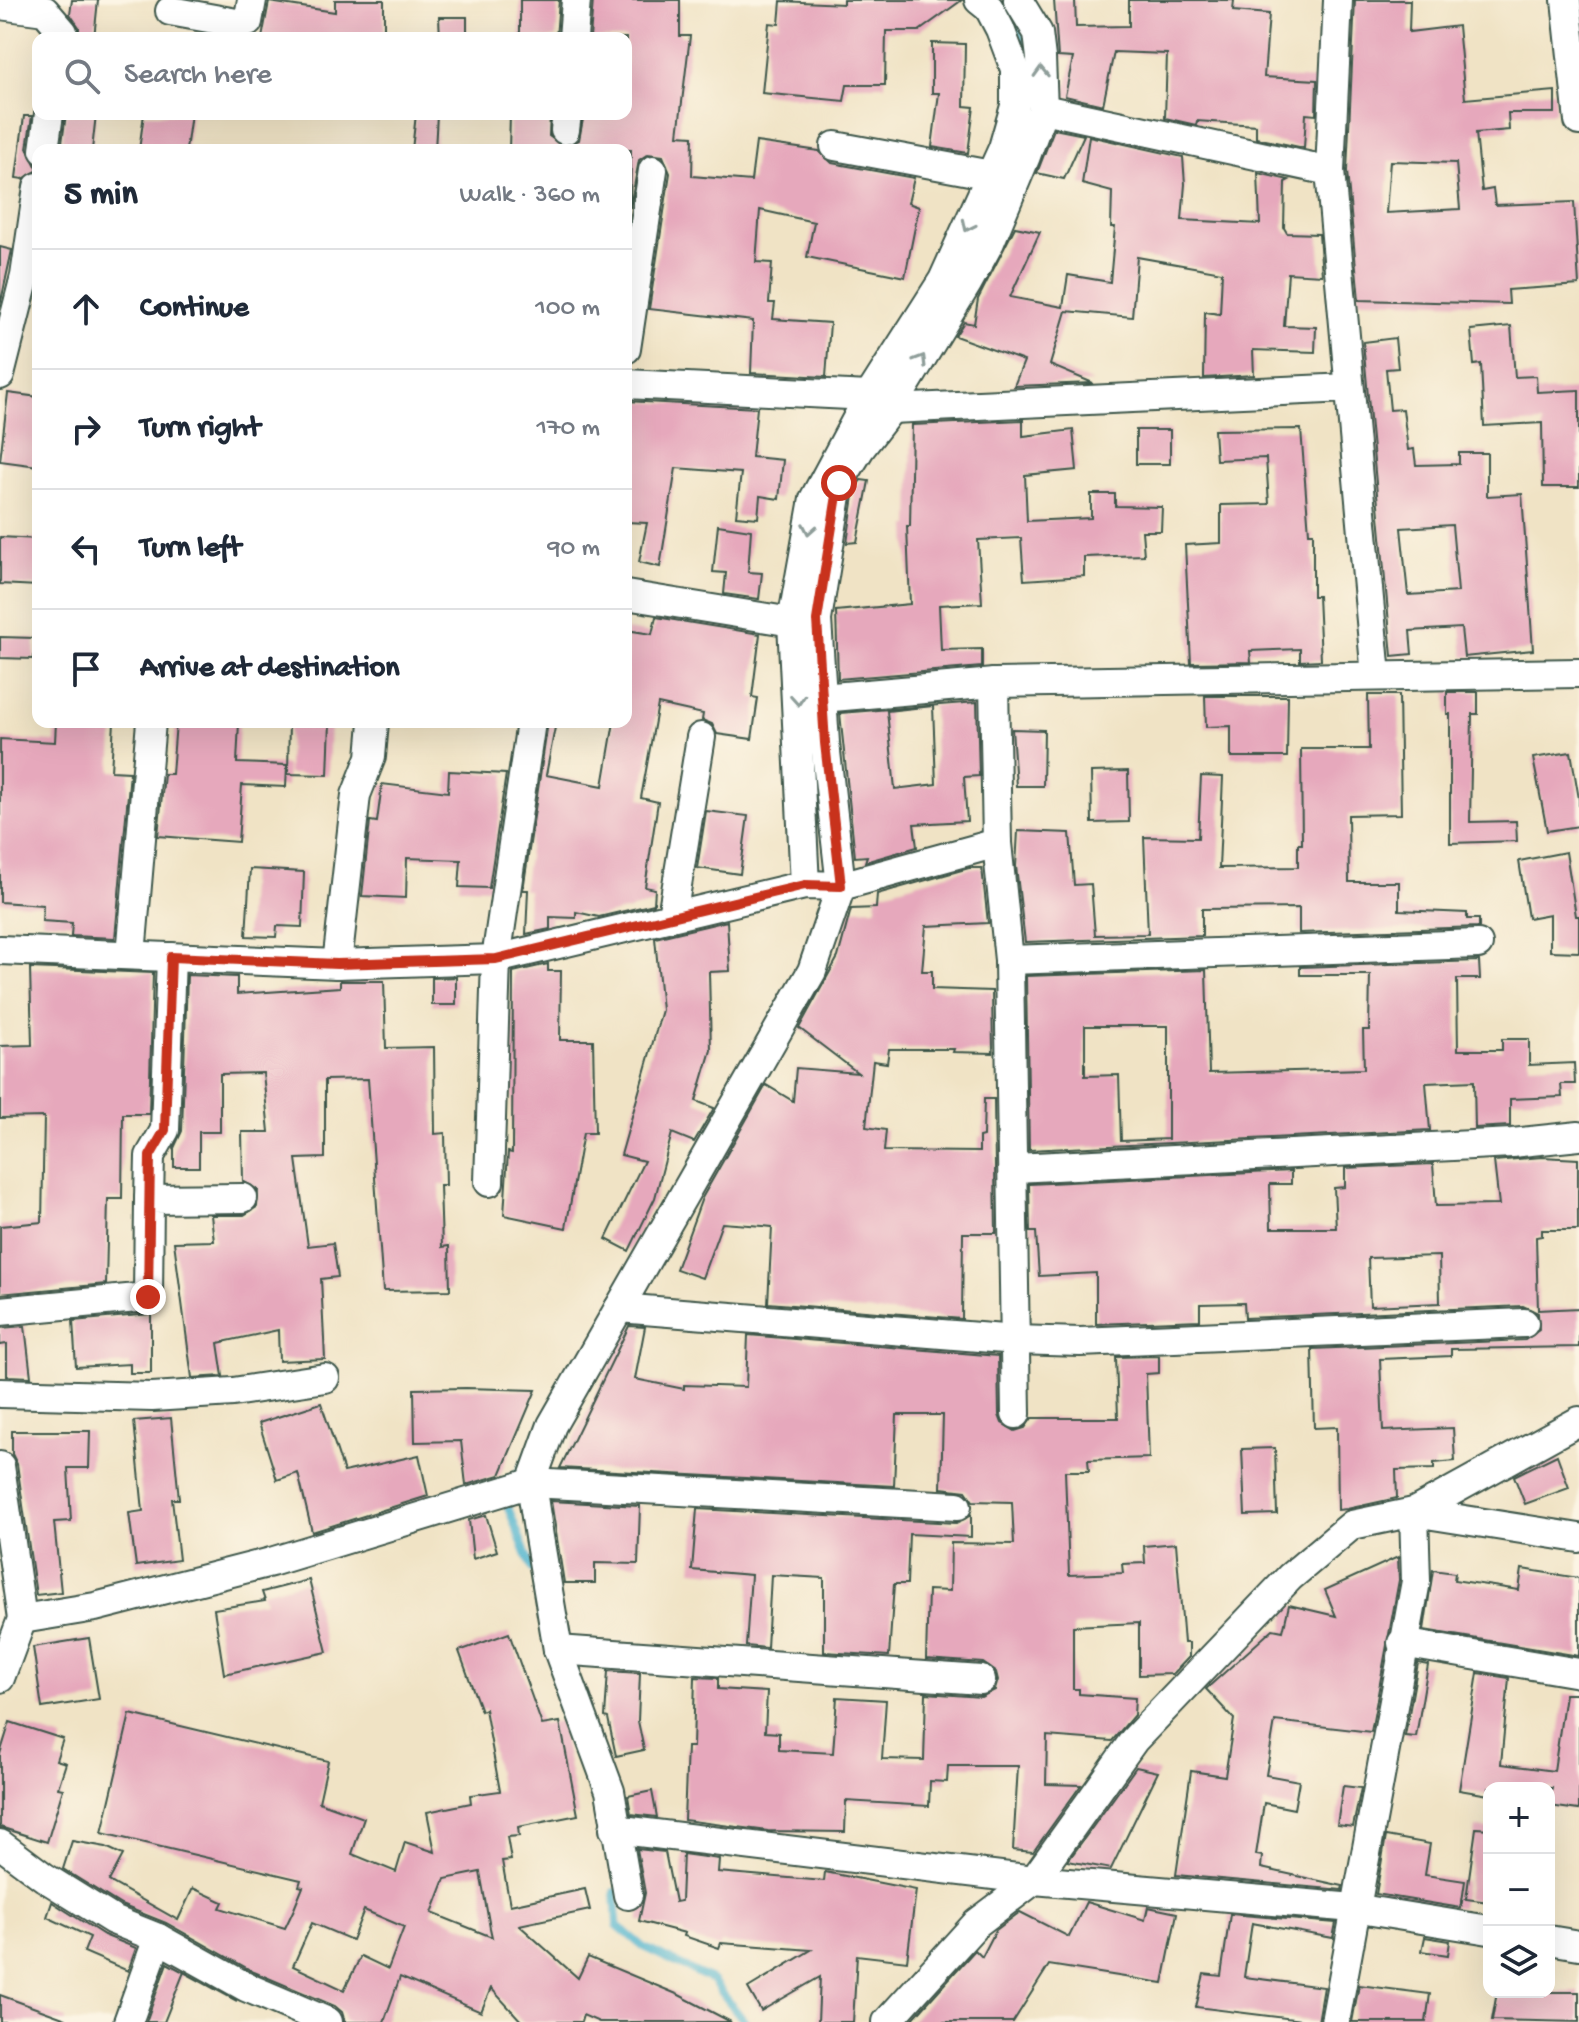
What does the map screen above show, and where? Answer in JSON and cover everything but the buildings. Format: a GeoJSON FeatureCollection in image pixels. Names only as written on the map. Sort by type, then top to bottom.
{"type":"FeatureCollection","features":[{"type":"Feature","properties":{"kind":"street"},"geometry":{"type":"LineString","coordinates":[[170,11],[242,24],[248,22],[252,0]]}},
{"type":"Feature","properties":{"kind":"street"},"geometry":{"type":"LineString","coordinates":[[573,32],[576,0]]}},
{"type":"Feature","properties":{"kind":"street"},"geometry":{"type":"LineString","coordinates":[[628,1895],[614,1829],[610,1791],[558,1650],[531,1483],[552,1425],[812,971],[841,886],[821,698],[817,620],[839,483],[860,449],[943,280],[991,175],[1015,106],[1015,69],[1000,29],[989,8],[979,0]]}},
{"type":"Feature","properties":{"kind":"street"},"geometry":{"type":"LineString","coordinates":[[805,885],[792,622],[814,499],[990,242],[1043,109],[1038,33],[1018,0]]}},
{"type":"Feature","properties":{"kind":"street"},"geometry":{"type":"LineString","coordinates":[[1338,0],[1330,171],[1376,676]]}},
{"type":"Feature","properties":{"kind":"street"},"geometry":{"type":"LineString","coordinates":[[1566,0],[1576,58],[1579,121]]}},
{"type":"Feature","properties":{"kind":"street"},"geometry":{"type":"LineString","coordinates":[[0,5],[45,11],[63,32]]}},
{"type":"Feature","properties":{"kind":"street"},"geometry":{"type":"LineString","coordinates":[[1043,109],[1330,171]]}},
{"type":"Feature","properties":{"kind":"street"},"geometry":{"type":"LineString","coordinates":[[45,144],[48,120]]}},
{"type":"Feature","properties":{"kind":"street"},"geometry":{"type":"LineString","coordinates":[[835,146],[991,175]]}},
{"type":"Feature","properties":{"kind":"street"},"geometry":{"type":"LineString","coordinates":[[632,292],[643,188]]}},
{"type":"Feature","properties":{"kind":"street"},"geometry":{"type":"LineString","coordinates":[[0,375],[25,276],[32,228]]}},
{"type":"Feature","properties":{"kind":"street"},"geometry":{"type":"LineString","coordinates":[[632,384],[880,403],[1349,388]]}},
{"type":"Feature","properties":{"kind":"street"},"geometry":{"type":"LineString","coordinates":[[632,596],[792,622]]}},
{"type":"Feature","properties":{"kind":"street"},"geometry":{"type":"LineString","coordinates":[[821,698],[994,683],[1579,673]]}},
{"type":"Feature","properties":{"kind":"street"},"geometry":{"type":"LineString","coordinates":[[994,683],[997,843],[1009,960],[1015,1168],[1016,1414]]}},
{"type":"Feature","properties":{"kind":"street"},"geometry":{"type":"LineString","coordinates":[[131,955],[150,728]]}},
{"type":"Feature","properties":{"kind":"street"},"geometry":{"type":"LineString","coordinates":[[337,964],[356,795],[371,757],[373,728]]}},
{"type":"Feature","properties":{"kind":"street"},"geometry":{"type":"LineString","coordinates":[[489,1182],[496,959],[530,728]]}},
{"type":"Feature","properties":{"kind":"street"},"geometry":{"type":"LineString","coordinates":[[672,916],[701,737]]}},
{"type":"Feature","properties":{"kind":"street"},"geometry":{"type":"LineString","coordinates":[[0,950],[337,964],[496,959],[805,885],[841,886],[997,843]]}},
{"type":"Feature","properties":{"kind":"street"},"geometry":{"type":"LineString","coordinates":[[1009,960],[1478,944]]}},
{"type":"Feature","properties":{"kind":"street"},"geometry":{"type":"LineString","coordinates":[[0,1311],[148,1297],[150,1156],[165,1130],[171,957]]}},
{"type":"Feature","properties":{"kind":"street"},"geometry":{"type":"LineString","coordinates":[[1015,1168],[1512,1143],[1579,1136]]}},
{"type":"Feature","properties":{"kind":"street"},"geometry":{"type":"LineString","coordinates":[[149,1199],[243,1198]]}},
{"type":"Feature","properties":{"kind":"street"},"geometry":{"type":"LineString","coordinates":[[619,1308],[1016,1340],[1080,1342],[1524,1323]]}},
{"type":"Feature","properties":{"kind":"street"},"geometry":{"type":"LineString","coordinates":[[0,1393],[152,1397],[233,1392],[325,1378]]}},
{"type":"Feature","properties":{"kind":"street"},"geometry":{"type":"LineString","coordinates":[[887,2022],[977,1923],[1034,1880],[1134,1740],[1290,1577],[1352,1525],[1414,1512],[1579,1421]]}},
{"type":"Feature","properties":{"kind":"street"},"geometry":{"type":"LineString","coordinates":[[0,1466],[22,1619],[0,1678]]}},
{"type":"Feature","properties":{"kind":"street"},"geometry":{"type":"LineString","coordinates":[[22,1619],[95,1607],[271,1562],[531,1483],[957,1506]]}},
{"type":"Feature","properties":{"kind":"street"},"geometry":{"type":"LineString","coordinates":[[1414,1512],[1579,1538]]}},
{"type":"Feature","properties":{"kind":"street"},"geometry":{"type":"LineString","coordinates":[[1335,2022],[1402,1643],[1416,1581],[1414,1512]]}},
{"type":"Feature","properties":{"kind":"street"},"geometry":{"type":"LineString","coordinates":[[1402,1643],[1579,1673]]}},
{"type":"Feature","properties":{"kind":"street"},"geometry":{"type":"LineString","coordinates":[[558,1650],[981,1680]]}},
{"type":"Feature","properties":{"kind":"street"},"geometry":{"type":"LineString","coordinates":[[614,1829],[1034,1880],[1354,1908],[1483,1929]]}},
{"type":"Feature","properties":{"kind":"street"},"geometry":{"type":"LineString","coordinates":[[0,1844],[113,1920],[158,1938],[246,1987],[328,2022]]}},
{"type":"Feature","properties":{"kind":"street"},"geometry":{"type":"LineString","coordinates":[[128,2022],[158,1938]]}},
{"type":"Feature","properties":{"kind":"street"},"geometry":{"type":"LineString","coordinates":[[1555,1941],[1579,1945]]}},
{"type":"Feature","properties":{"kind":"waterway"},"geometry":{"type":"LineString","coordinates":[[1005,10],[1024,41],[1028,54]]}},
{"type":"Feature","properties":{"kind":"waterway"},"geometry":{"type":"LineString","coordinates":[[513,1482],[528,1455]]}},
{"type":"Feature","properties":{"kind":"waterway"},"geometry":{"type":"LineString","coordinates":[[504,1497],[532,1569]]}},
{"type":"Feature","properties":{"kind":"waterway"},"geometry":{"type":"LineString","coordinates":[[615,1891],[617,1925],[643,1947],[712,1980],[745,2022]]}},
{"type":"Feature","properties":{"kind":"route"},"geometry":{"type":"LineString","coordinates":[[148,1297],[150,1156],[154,1144],[165,1130],[171,957],[337,964],[496,959],[805,885],[841,886],[825,743],[817,620],[839,483]]}}]}
